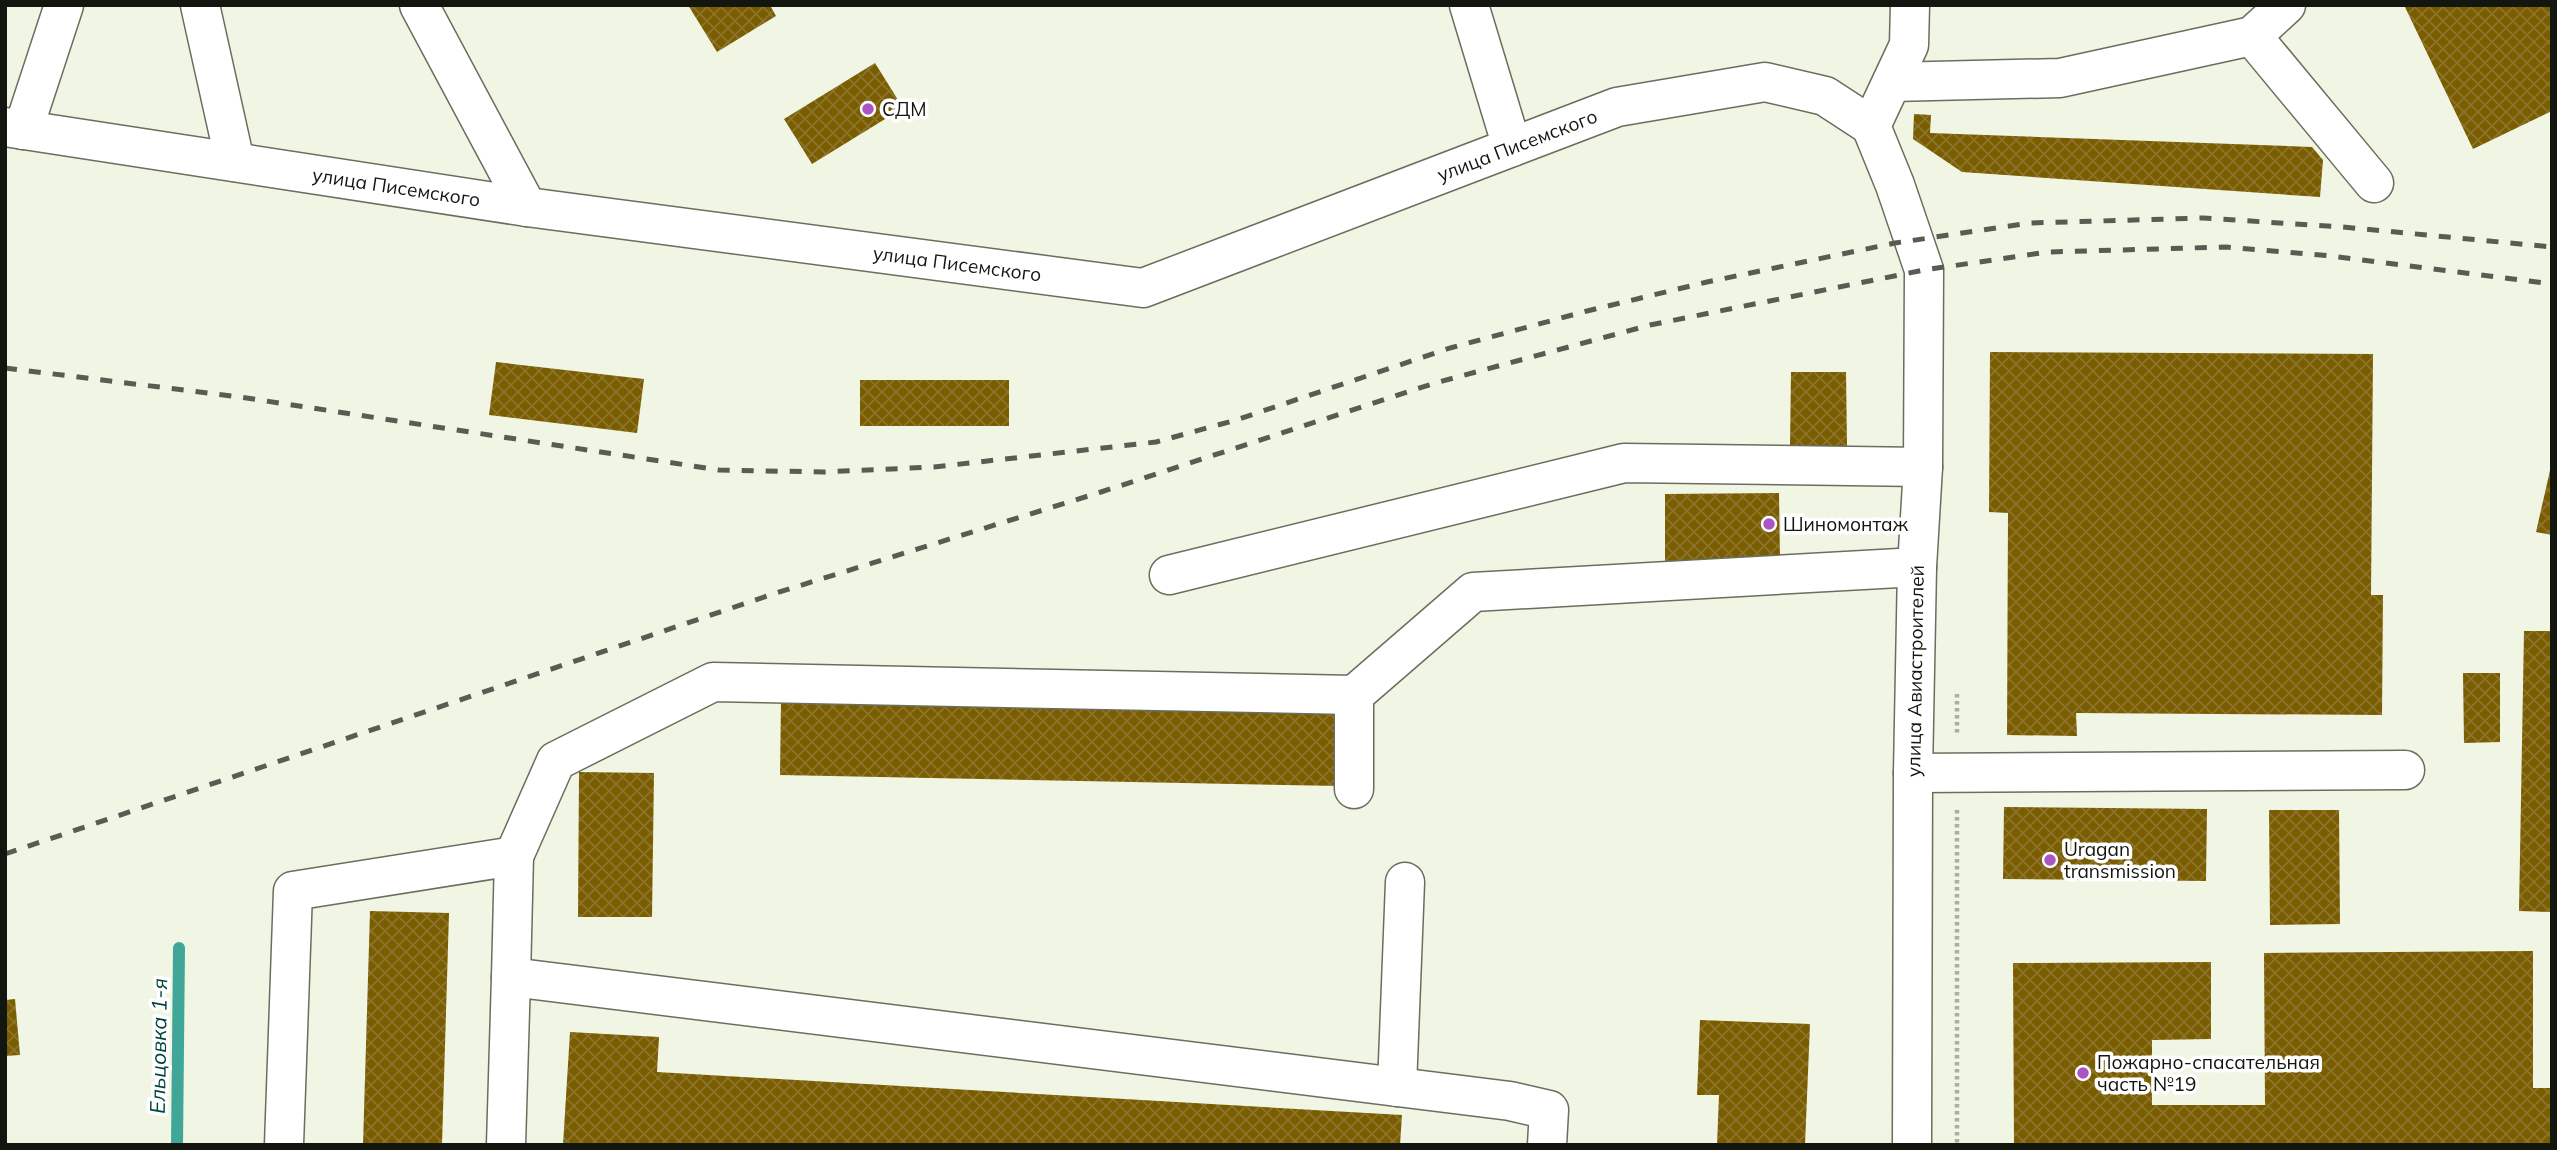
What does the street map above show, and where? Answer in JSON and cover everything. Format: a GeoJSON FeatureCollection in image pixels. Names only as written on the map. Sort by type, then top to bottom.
{"type":"FeatureCollection","features":[{"type":"Feature","properties":{"kind":"street"},"geometry":{"type":"LineString","coordinates":[[14,128],[64,5]]}},
{"type":"Feature","properties":{"kind":"street"},"geometry":{"type":"LineString","coordinates":[[200,5],[235,162]]}},
{"type":"Feature","properties":{"kind":"street"},"geometry":{"type":"LineString","coordinates":[[419,5],[527,207]]}},
{"type":"Feature","properties":{"kind":"street"},"geometry":{"type":"LineString","coordinates":[[1469,5],[1512,147]]}},
{"type":"Feature","properties":{"kind":"street"},"geometry":{"type":"LineString","coordinates":[[1871,126],[1909,45],[1910,5]]}},
{"type":"Feature","properties":{"kind":"street"},"geometry":{"type":"LineString","coordinates":[[1892,82],[2060,78],[2252,36],[2286,5]]}},
{"type":"Feature","properties":{"kind":"street"},"geometry":{"type":"LineString","coordinates":[[2252,36],[2375,183]]}},
{"type":"Feature","properties":{"kind":"street","name":"улица Писемского"},"geometry":{"type":"LineString","coordinates":[[14,128],[527,207],[1143,288],[1617,107],[1765,82],[1825,96],[1871,126]]}},
{"type":"Feature","properties":{"kind":"street","name":"улица Авиастроителей"},"geometry":{"type":"LineString","coordinates":[[1871,126],[1895,185],[1924,270],[1923,467],[1917,567],[1913,773],[1912,1145]]}},
{"type":"Feature","properties":{"kind":"street"},"geometry":{"type":"LineString","coordinates":[[1169,575],[1624,463],[1923,467]]}},
{"type":"Feature","properties":{"kind":"street"},"geometry":{"type":"LineString","coordinates":[[506,1145],[514,856],[556,761],[713,682],[1354,695],[1473,592],[1917,567]]}},
{"type":"Feature","properties":{"kind":"street"},"geometry":{"type":"LineString","coordinates":[[1354,695],[1354,789]]}},
{"type":"Feature","properties":{"kind":"street"},"geometry":{"type":"LineString","coordinates":[[1913,773],[2405,770]]}},
{"type":"Feature","properties":{"kind":"street"},"geometry":{"type":"LineString","coordinates":[[285,1145],[293,891],[514,856]]}},
{"type":"Feature","properties":{"kind":"street"},"geometry":{"type":"LineString","coordinates":[[1397,1087],[1405,883]]}},
{"type":"Feature","properties":{"kind":"street"},"geometry":{"type":"LineString","coordinates":[[511,977],[1510,1101],[1549,1110],[1547,1145]]}},
{"type":"Feature","properties":{"kind":"path"},"geometry":{"type":"LineString","coordinates":[[1956,681],[1957,1145]]}},
{"type":"Feature","properties":{"kind":"building"},"geometry":{"type":"Polygon","coordinates":[[[688,5],[770,5],[776,16],[717,52],[688,5]]]}},
{"type":"Feature","properties":{"kind":"building"},"geometry":{"type":"Polygon","coordinates":[[[2404,5],[2552,5],[2552,111],[2473,149],[2404,5]]]}},
{"type":"Feature","properties":{"kind":"building"},"geometry":{"type":"Polygon","coordinates":[[[875,63],[903,108],[812,164],[784,119],[875,63]]]}},
{"type":"Feature","properties":{"kind":"building"},"geometry":{"type":"Polygon","coordinates":[[[1914,114],[1931,115],[1930,133],[2312,147],[2323,160],[2320,197],[1962,172],[1913,139],[1914,114]]]}},
{"type":"Feature","properties":{"kind":"building"},"geometry":{"type":"Polygon","coordinates":[[[1990,352],[2373,354],[2371,595],[2383,595],[2382,715],[2076,713],[2077,736],[2007,735],[2008,513],[1989,512],[1990,352]]]}},
{"type":"Feature","properties":{"kind":"building"},"geometry":{"type":"Polygon","coordinates":[[[496,362],[644,379],[637,433],[489,415],[496,362]]]}},
{"type":"Feature","properties":{"kind":"building"},"geometry":{"type":"Polygon","coordinates":[[[1791,372],[1846,372],[1847,446],[1790,446],[1791,372]]]}},
{"type":"Feature","properties":{"kind":"building"},"geometry":{"type":"Polygon","coordinates":[[[860,380],[1009,380],[1009,426],[860,426],[860,380]]]}},
{"type":"Feature","properties":{"kind":"building"},"geometry":{"type":"Polygon","coordinates":[[[2552,466],[2552,535],[2536,532],[2552,466]]]}},
{"type":"Feature","properties":{"kind":"building"},"geometry":{"type":"Polygon","coordinates":[[[1779,493],[1780,559],[1665,562],[1665,494],[1779,493]]]}},
{"type":"Feature","properties":{"kind":"building"},"geometry":{"type":"Polygon","coordinates":[[[2524,631],[2552,631],[2552,912],[2519,911],[2524,631]]]}},
{"type":"Feature","properties":{"kind":"building"},"geometry":{"type":"Polygon","coordinates":[[[2463,673],[2500,673],[2500,742],[2464,743],[2463,673]]]}},
{"type":"Feature","properties":{"kind":"building"},"geometry":{"type":"Polygon","coordinates":[[[781,700],[1341,710],[1340,786],[780,775],[781,700]]]}},
{"type":"Feature","properties":{"kind":"building"},"geometry":{"type":"Polygon","coordinates":[[[579,772],[654,773],[652,917],[578,917],[579,772]]]}},
{"type":"Feature","properties":{"kind":"building"},"geometry":{"type":"Polygon","coordinates":[[[2004,807],[2207,809],[2206,881],[2003,879],[2004,807]]]}},
{"type":"Feature","properties":{"kind":"building"},"geometry":{"type":"Polygon","coordinates":[[[2269,810],[2339,810],[2340,924],[2270,925],[2269,810]]]}},
{"type":"Feature","properties":{"kind":"building"},"geometry":{"type":"Polygon","coordinates":[[[370,911],[449,913],[442,1145],[363,1145],[370,911]]]}},
{"type":"Feature","properties":{"kind":"building"},"geometry":{"type":"Polygon","coordinates":[[[2533,951],[2533,1088],[2552,1088],[2552,1145],[2014,1145],[2013,963],[2211,962],[2211,1039],[2152,1040],[2152,1105],[2265,1105],[2264,953],[2533,951]]]}},
{"type":"Feature","properties":{"kind":"building"},"geometry":{"type":"Polygon","coordinates":[[[15,999],[20,1055],[5,1056],[5,1000],[15,999]]]}},
{"type":"Feature","properties":{"kind":"building"},"geometry":{"type":"Polygon","coordinates":[[[1700,1020],[1810,1024],[1805,1145],[1717,1145],[1719,1095],[1697,1095],[1700,1020]]]}},
{"type":"Feature","properties":{"kind":"building"},"geometry":{"type":"Polygon","coordinates":[[[570,1032],[659,1037],[657,1072],[1402,1115],[1400,1145],[563,1145],[570,1032]]]}},
{"type":"Feature","properties":{"kind":"waterway","name":"Ельцовка 1-я"},"geometry":{"type":"LineString","coordinates":[[177,1145],[179,948]]}},
{"type":"Feature","properties":{"kind":"railway"},"geometry":{"type":"LineString","coordinates":[[5,368],[240,397],[719,470],[823,472],[934,467],[1156,442],[1236,420],[1450,348],[1587,311],[1707,282],[1895,243],[2030,223],[2203,218],[2343,227],[2552,247]]}},
{"type":"Feature","properties":{"kind":"railway"},"geometry":{"type":"LineString","coordinates":[[5,854],[776,593],[1101,492],[1435,383],[1650,325],[1924,270],[2048,252],[2226,247],[2331,256],[2552,284]]}},
{"type":"Feature","properties":{"kind":"place","name":"СДМ"},"geometry":{"type":"Point","coordinates":[868,109]}},
{"type":"Feature","properties":{"kind":"place","name":"Шиномонтаж"},"geometry":{"type":"Point","coordinates":[1769,524]}},
{"type":"Feature","properties":{"kind":"place","name":"Uragan transmission"},"geometry":{"type":"Point","coordinates":[2050,860]}},
{"type":"Feature","properties":{"kind":"place","name":"Пожарно-спасательная часть №19"},"geometry":{"type":"Point","coordinates":[2083,1073]}}]}
